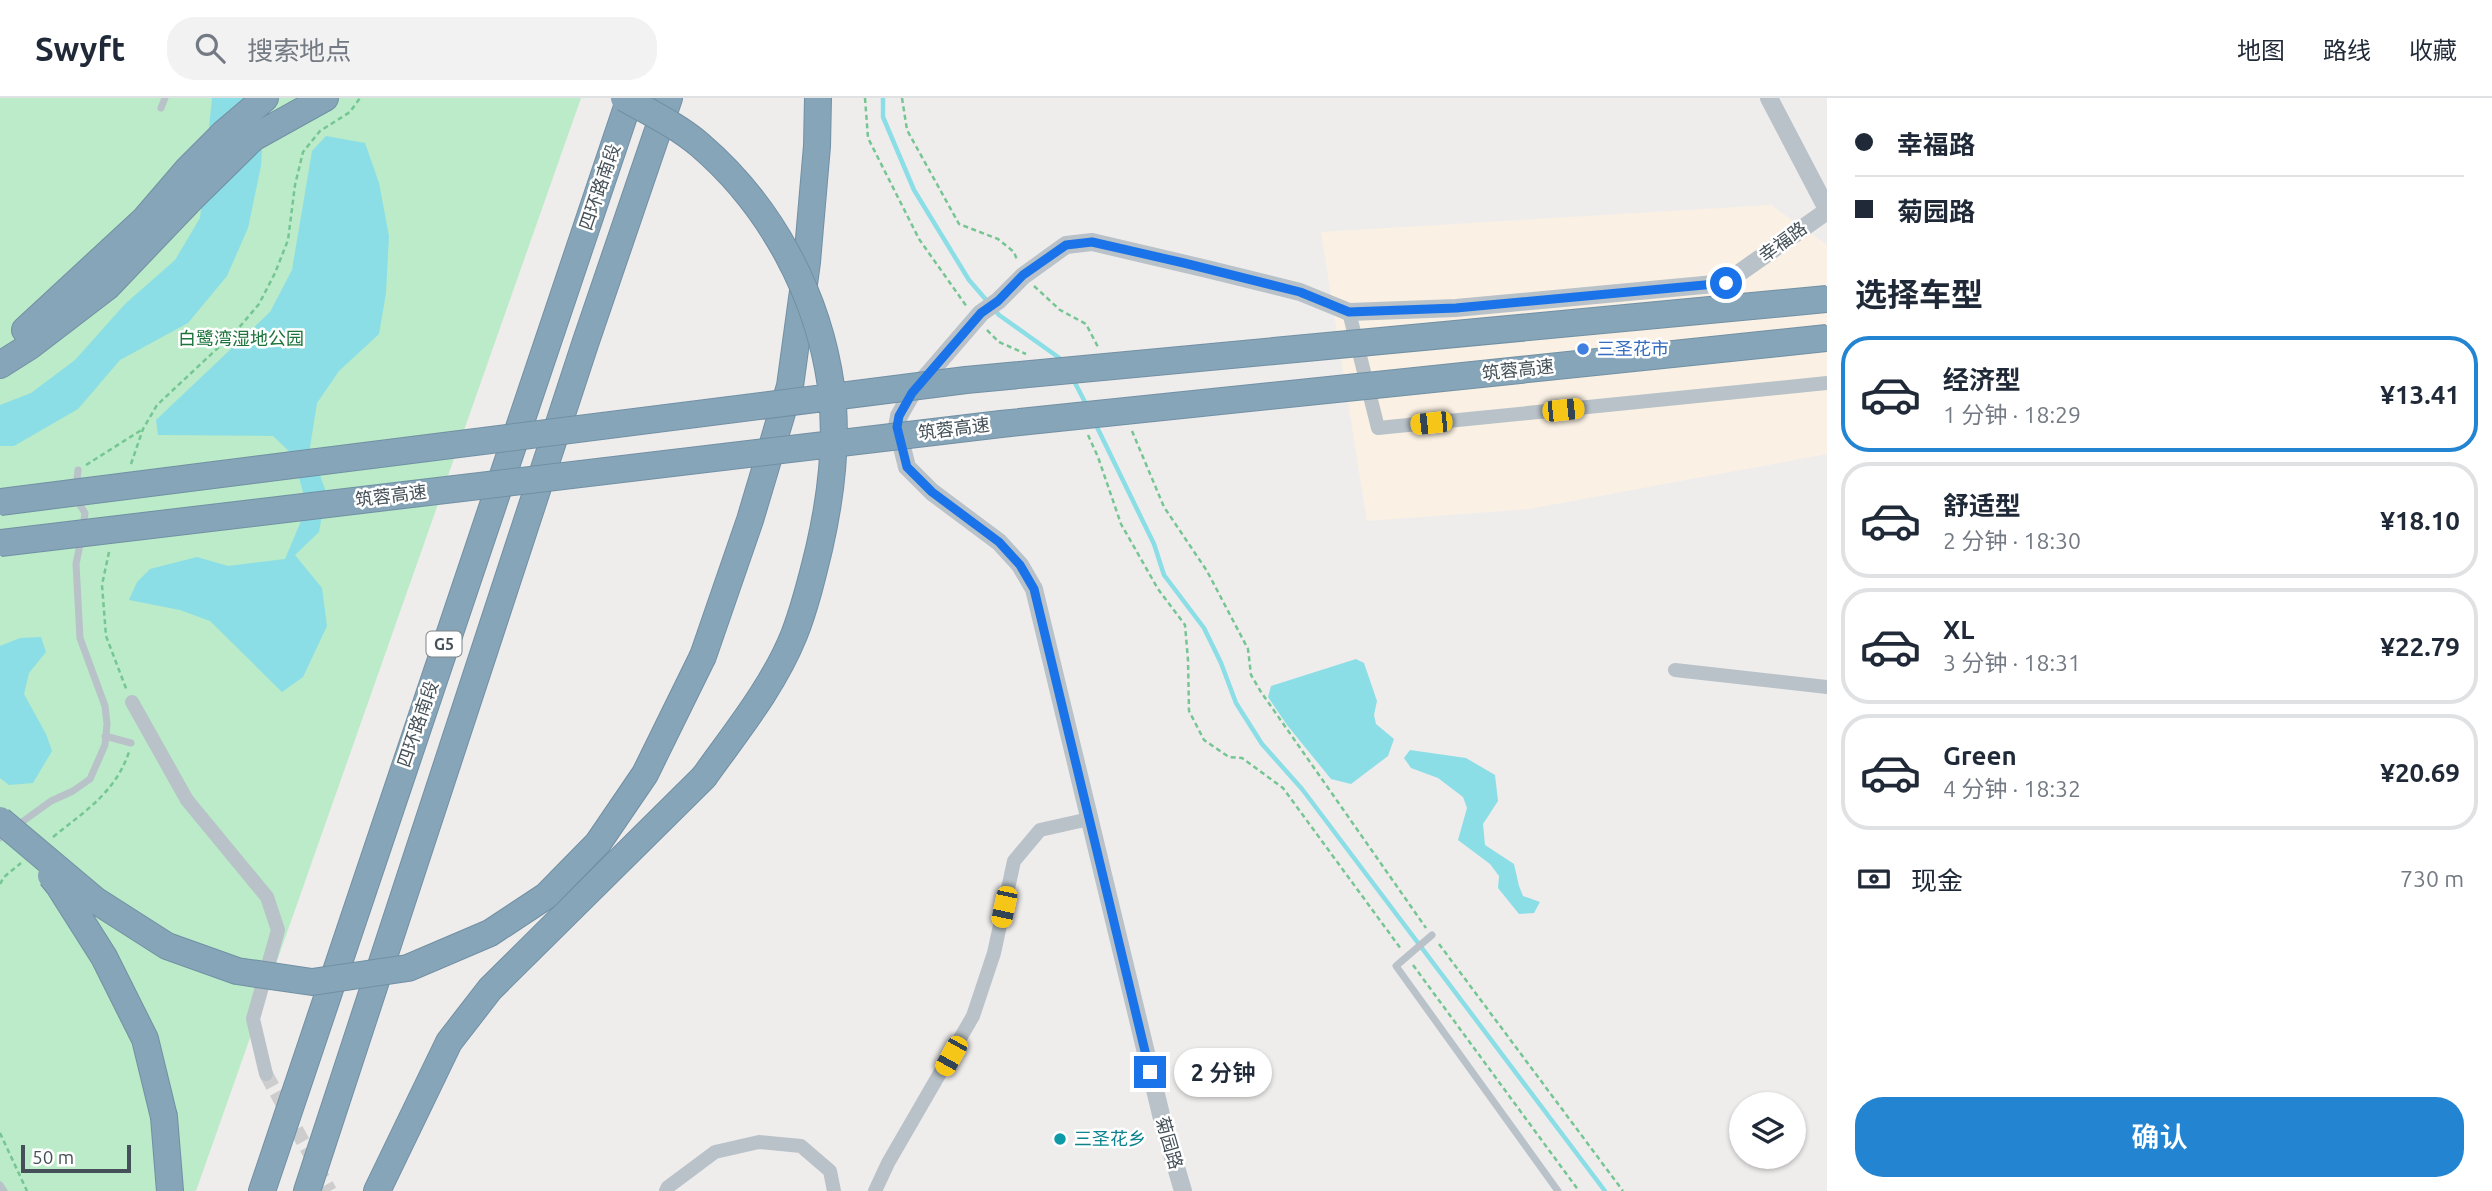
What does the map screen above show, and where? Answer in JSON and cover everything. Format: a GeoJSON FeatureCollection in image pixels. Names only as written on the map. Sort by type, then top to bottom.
{"type":"FeatureCollection","features":[{"type":"Feature","properties":{"kind":"highway"},"geometry":{"type":"LineString","coordinates":[[0,351],[78,283],[145,219],[188,169],[224,133],[265,98]]}},
{"type":"Feature","properties":{"kind":"highway"},"geometry":{"type":"LineString","coordinates":[[0,365],[30,346],[107,287],[253,138],[325,98]]}},
{"type":"Feature","properties":{"kind":"highway"},"geometry":{"type":"LineString","coordinates":[[377,1191],[449,1042],[490,989],[704,778],[752,710],[794,636],[810,585],[824,525],[833,457],[831,387],[812,309],[781,239],[741,186],[699,144],[624,98]]}},
{"type":"Feature","properties":{"kind":"highway","name":"四环路南段"},"geometry":{"type":"LineString","coordinates":[[262,1191],[630,98]]}},
{"type":"Feature","properties":{"kind":"highway","name":"四环路南段"},"geometry":{"type":"LineString","coordinates":[[307,1191],[572,384],[669,98]]}},
{"type":"Feature","properties":{"kind":"highway"},"geometry":{"type":"LineString","coordinates":[[0,820],[95,900],[167,946],[237,971],[312,982],[408,968],[490,933],[546,896],[598,843],[645,774],[703,656],[750,520],[790,386],[807,262],[817,146],[818,98]]}},
{"type":"Feature","properties":{"kind":"highway"},"geometry":{"type":"LineString","coordinates":[[0,502],[966,380],[1827,299]]}},
{"type":"Feature","properties":{"kind":"highway","name":"筑蓉高速"},"geometry":{"type":"LineString","coordinates":[[0,543],[1001,424],[1827,338]]}},
{"type":"Feature","properties":{"kind":"highway"},"geometry":{"type":"LineString","coordinates":[[0,820],[59,886],[104,957],[145,1040],[164,1117],[170,1191]]}},
{"type":"Feature","properties":{"kind":"street"},"geometry":{"type":"LineString","coordinates":[[1769,98],[1827,210]]}},
{"type":"Feature","properties":{"kind":"street","name":"幸福路"},"geometry":{"type":"LineString","coordinates":[[978,317],[1023,275],[1066,245],[1092,242],[1300,292],[1349,312],[1456,308],[1726,283],[1827,210]]}},
{"type":"Feature","properties":{"kind":"street"},"geometry":{"type":"LineString","coordinates":[[1349,312],[1378,428],[1827,383]]}},
{"type":"Feature","properties":{"kind":"street","name":"菊园路"},"geometry":{"type":"LineString","coordinates":[[978,317],[912,393],[899,416],[897,427],[900,442],[907,467],[932,492],[999,542],[1020,565],[1034,589],[1163,1123],[1183,1191]]}},
{"type":"Feature","properties":{"kind":"street"},"geometry":{"type":"LineString","coordinates":[[1675,670],[1827,687]]}},
{"type":"Feature","properties":{"kind":"street"},"geometry":{"type":"LineString","coordinates":[[132,702],[187,800],[267,897],[278,930],[253,1019],[266,1074]]}},
{"type":"Feature","properties":{"kind":"street"},"geometry":{"type":"LineString","coordinates":[[875,1191],[888,1163],[973,1016],[994,953],[1014,861],[1040,830],[1089,819]]}},
{"type":"Feature","properties":{"kind":"street"},"geometry":{"type":"LineString","coordinates":[[666,1191],[668,1186],[715,1152],[759,1142],[801,1146],[830,1171],[834,1191]]}},
{"type":"Feature","properties":{"kind":"lane"},"geometry":{"type":"LineString","coordinates":[[161,108],[165,98]]}},
{"type":"Feature","properties":{"kind":"lane"},"geometry":{"type":"LineString","coordinates":[[0,838],[51,800],[73,791],[90,779],[105,745],[105,706],[80,638],[76,564],[85,513],[75,498],[78,470]]}},
{"type":"Feature","properties":{"kind":"lane"},"geometry":{"type":"LineString","coordinates":[[105,736],[131,743]]}},
{"type":"Feature","properties":{"kind":"lane"},"geometry":{"type":"LineString","coordinates":[[1429,938],[1396,967],[1558,1191]]}},
{"type":"Feature","properties":{"kind":"lane"},"geometry":{"type":"LineString","coordinates":[[0,1185],[4,1191]]}},
{"type":"Feature","properties":{"kind":"path"},"geometry":{"type":"LineString","coordinates":[[865,98],[868,138],[919,239],[999,342],[1028,355]]}},
{"type":"Feature","properties":{"kind":"path"},"geometry":{"type":"LineString","coordinates":[[902,98],[907,130],[959,224],[998,239],[1014,252],[1023,275],[1060,310],[1086,324],[1102,357]]}},
{"type":"Feature","properties":{"kind":"path"},"geometry":{"type":"LineString","coordinates":[[1131,428],[1164,507],[1207,571],[1248,649],[1251,675],[1261,692],[1429,938],[1623,1191]]}},
{"type":"Feature","properties":{"kind":"path"},"geometry":{"type":"LineString","coordinates":[[1087,432],[1121,524],[1158,589],[1185,625],[1189,711],[1204,740],[1229,757],[1242,758],[1283,788],[1579,1191]]}},
{"type":"Feature","properties":{"kind":"path"},"geometry":{"type":"LineString","coordinates":[[0,1133],[27,1191]]}},
{"type":"Feature","properties":{"kind":"shaded area","name":"三圣花市"},"geometry":{"type":"Polygon","coordinates":[[[1771,205],[1827,245],[1827,454],[1529,509],[1367,521],[1321,232],[1771,205]]]}},
{"type":"Feature","properties":{"kind":"green space","name":"白鹭湾湿地公园"},"geometry":{"type":"Polygon","coordinates":[[[0,98],[581,98],[196,1191],[0,1191],[0,98]]]}},
{"type":"Feature","properties":{"kind":"water"},"geometry":{"type":"Polygon","coordinates":[[[212,98],[265,98],[261,166],[248,228],[227,276],[188,323],[120,360],[78,409],[14,446],[0,446],[0,405],[31,393],[75,360],[125,304],[175,260],[200,218],[212,98]]]}},
{"type":"Feature","properties":{"kind":"water"},"geometry":{"type":"Polygon","coordinates":[[[326,136],[365,143],[379,183],[389,236],[386,293],[379,334],[339,371],[317,403],[310,447],[326,492],[319,532],[295,555],[322,588],[327,626],[303,677],[282,692],[210,621],[180,610],[129,600],[137,582],[150,569],[197,557],[228,566],[285,559],[307,507],[293,455],[273,436],[158,435],[156,420],[270,312],[292,270],[312,151],[326,136]]]}},
{"type":"Feature","properties":{"kind":"water"},"geometry":{"type":"Polygon","coordinates":[[[41,637],[46,652],[29,673],[24,694],[46,734],[52,751],[33,783],[9,785],[0,778],[0,646],[20,638],[41,637]]]}},
{"type":"Feature","properties":{"kind":"water"},"geometry":{"type":"Polygon","coordinates":[[[1356,659],[1364,663],[1377,701],[1374,715],[1376,724],[1394,739],[1388,756],[1351,784],[1331,779],[1268,697],[1271,686],[1356,659]]]}},
{"type":"Feature","properties":{"kind":"water"},"geometry":{"type":"Polygon","coordinates":[[[1410,750],[1466,758],[1495,775],[1498,801],[1483,824],[1485,845],[1514,864],[1523,896],[1540,902],[1534,913],[1519,914],[1498,888],[1499,876],[1490,864],[1458,840],[1467,808],[1463,797],[1438,778],[1411,768],[1404,758],[1410,750]]]}},
{"type":"Feature","properties":{"kind":"waterway"},"geometry":{"type":"LineString","coordinates":[[883,98],[883,117],[914,190],[969,280],[988,302]]}},
{"type":"Feature","properties":{"kind":"waterway"},"geometry":{"type":"LineString","coordinates":[[994,309],[1065,362]]}},
{"type":"Feature","properties":{"kind":"waterway"},"geometry":{"type":"LineString","coordinates":[[1073,379],[1087,406]]}},
{"type":"Feature","properties":{"kind":"waterway"},"geometry":{"type":"LineString","coordinates":[[1095,423],[1154,544],[1164,575],[1204,628],[1236,703],[1262,744],[1302,789],[1605,1191]]}},
{"type":"Feature","properties":{"kind":"tunnel"},"geometry":{"type":"LineString","coordinates":[[266,1074],[330,1191]]}},
{"type":"Feature","properties":{"kind":"place","name":"三圣花市"},"geometry":{"type":"Point","coordinates":[1583,349]}},
{"type":"Feature","properties":{"kind":"place","name":"三圣花乡"},"geometry":{"type":"Point","coordinates":[1060,1139]}},
{"type":"Feature","properties":{"kind":"route"},"geometry":{"type":"LineString","coordinates":[[1150,1072],[1034,589],[1020,565],[999,542],[932,492],[907,467],[897,427],[899,416],[912,393],[981,313],[998,301],[1023,275],[1066,245],[1092,242],[1184,263],[1300,292],[1349,312],[1456,308],[1726,283]]}}]}
